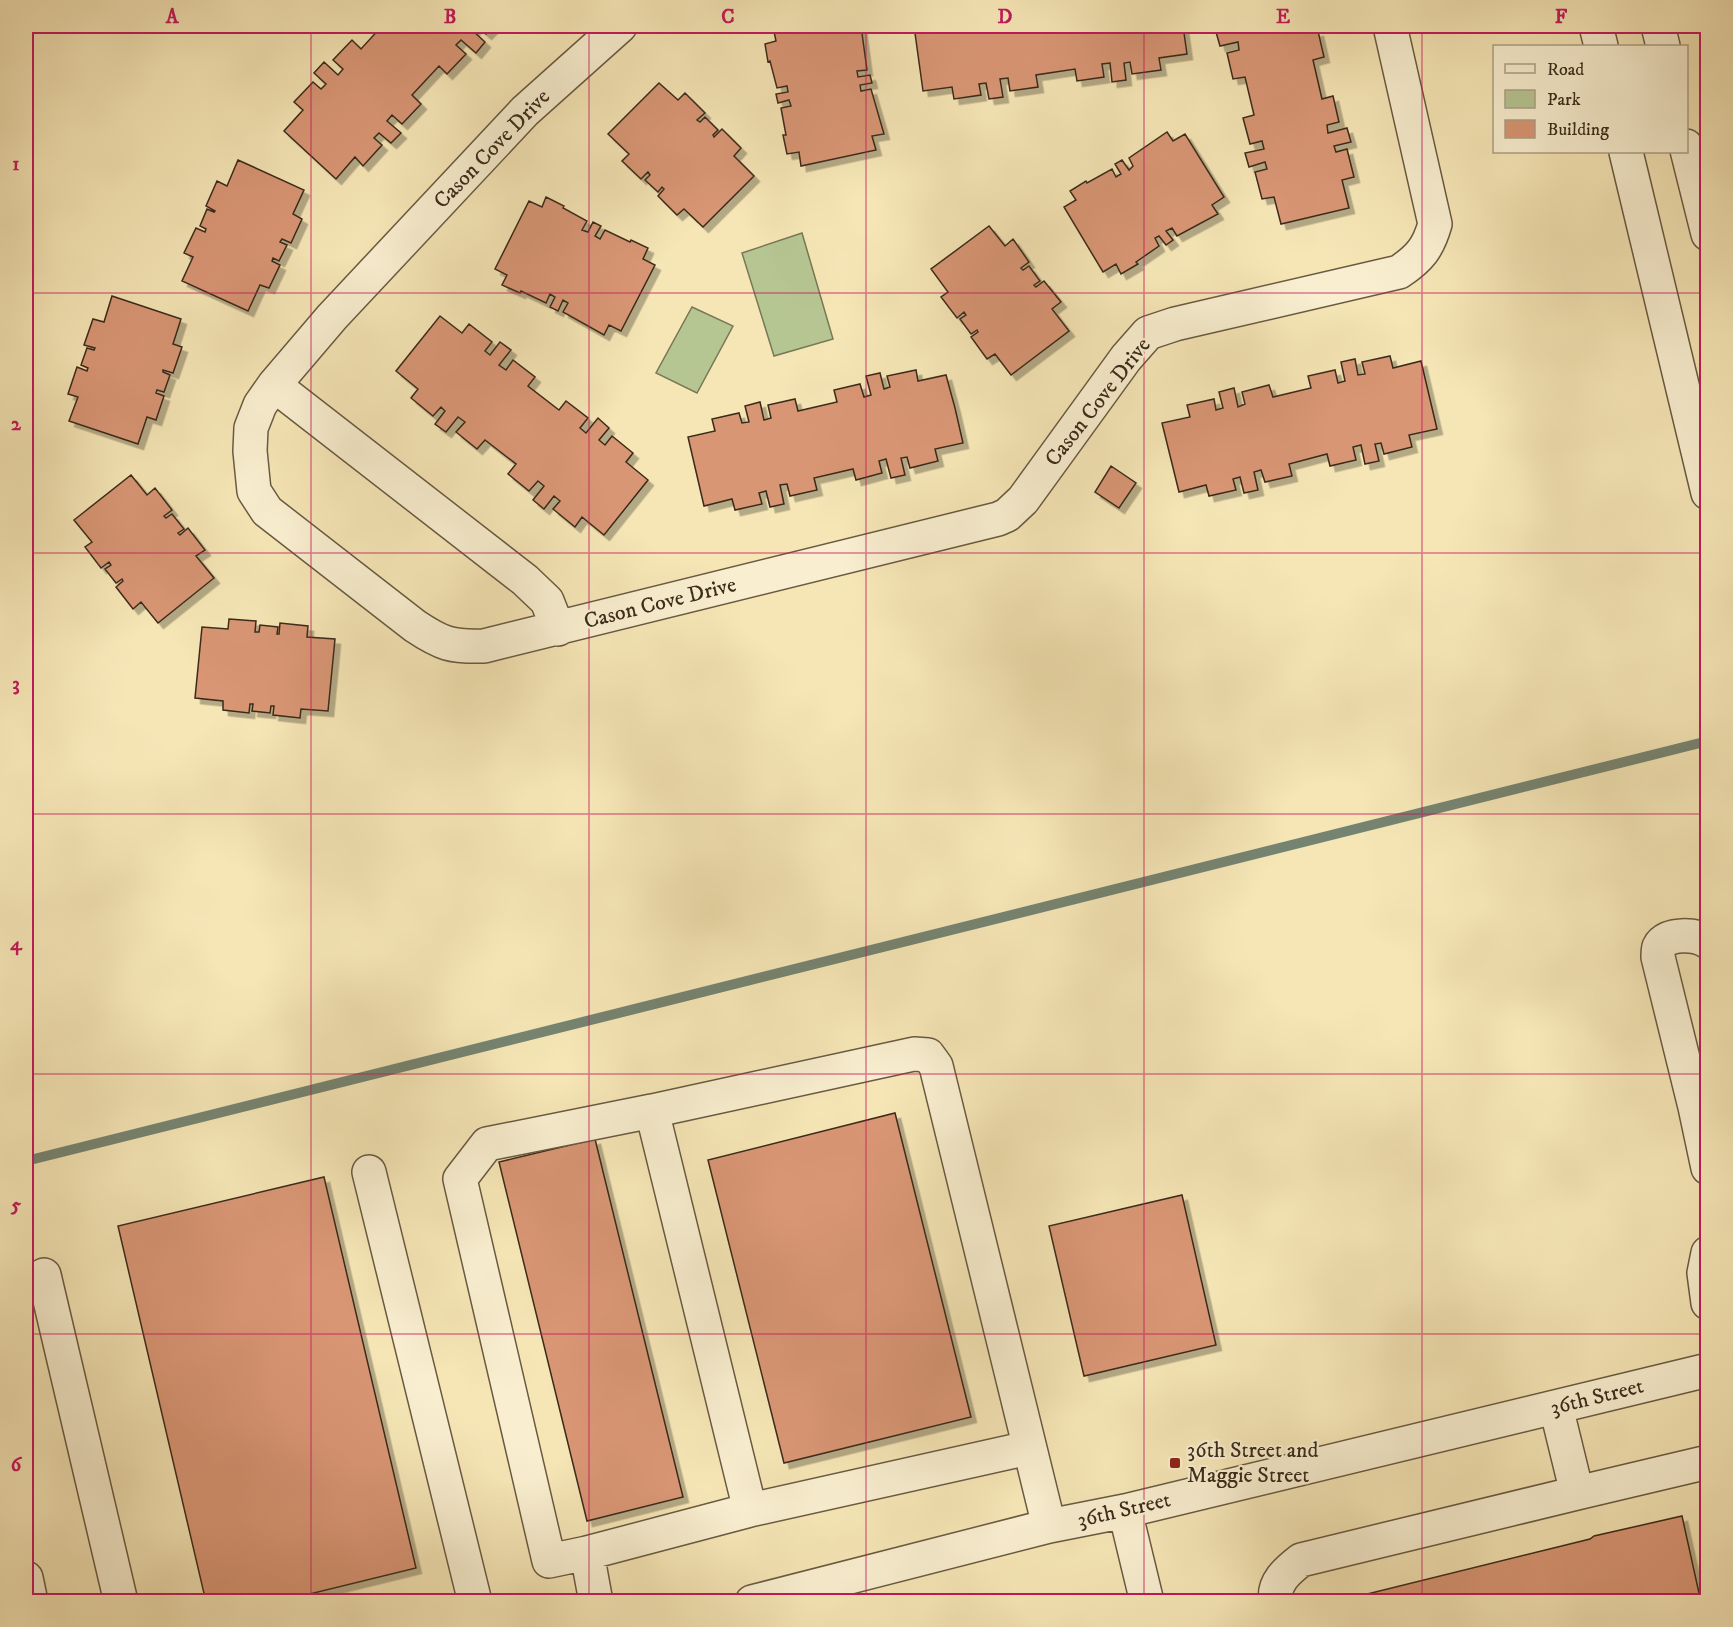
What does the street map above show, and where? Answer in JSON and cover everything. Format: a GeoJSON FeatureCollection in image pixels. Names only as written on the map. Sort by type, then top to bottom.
{"type":"FeatureCollection","features":[{"type":"Feature","properties":{"kind":"street","name":"Cason Cove Drive"},"geometry":{"type":"LineString","coordinates":[[620,26],[525,111],[332,317],[274,385],[260,405],[251,428],[250,451],[254,491],[267,511],[415,626],[451,645],[484,646],[558,629],[998,519],[1007,515],[1023,500],[1126,358],[1148,333],[1175,324],[1399,272],[1412,264],[1431,240],[1435,224],[1390,26]]}},
{"type":"Feature","properties":{"kind":"street"},"geometry":{"type":"LineString","coordinates":[[1596,26],[1601,45]]}},
{"type":"Feature","properties":{"kind":"street"},"geometry":{"type":"LineString","coordinates":[[1658,26],[1663,45]]}},
{"type":"Feature","properties":{"kind":"street"},"geometry":{"type":"LineString","coordinates":[[1626,153],[1707,493]]}},
{"type":"Feature","properties":{"kind":"street"},"geometry":{"type":"LineString","coordinates":[[1687,153],[1707,234]]}},
{"type":"Feature","properties":{"kind":"street","name":"Cason Cove Drive"},"geometry":{"type":"LineString","coordinates":[[274,385],[525,580],[547,601],[558,629]]}},
{"type":"Feature","properties":{"kind":"street"},"geometry":{"type":"LineString","coordinates":[[1707,942],[1702,938],[1672,938],[1659,947],[1658,957],[1692,1095],[1707,1168]]}},
{"type":"Feature","properties":{"kind":"street"},"geometry":{"type":"LineString","coordinates":[[1028,1448],[750,1510],[549,1561],[460,1179],[487,1144],[915,1054],[928,1055],[936,1066],[1048,1527]]}},
{"type":"Feature","properties":{"kind":"street"},"geometry":{"type":"LineString","coordinates":[[651,1111],[750,1510]]}},
{"type":"Feature","properties":{"kind":"street"},"geometry":{"type":"LineString","coordinates":[[369,1172],[475,1602]]}},
{"type":"Feature","properties":{"kind":"street"},"geometry":{"type":"LineString","coordinates":[[1707,1253],[1704,1273],[1707,1303]]}},
{"type":"Feature","properties":{"kind":"street"},"geometry":{"type":"LineString","coordinates":[[44,1275],[121,1602]]}},
{"type":"Feature","properties":{"kind":"street","name":"36th Street"},"geometry":{"type":"LineString","coordinates":[[752,1602],[1048,1527],[1125,1511],[1707,1370]]}},
{"type":"Feature","properties":{"kind":"street"},"geometry":{"type":"LineString","coordinates":[[1556,1407],[1577,1493]]}},
{"type":"Feature","properties":{"kind":"street"},"geometry":{"type":"LineString","coordinates":[[1276,1602],[1275,1596],[1279,1581],[1287,1570],[1301,1560],[1707,1462]]}},
{"type":"Feature","properties":{"kind":"street"},"geometry":{"type":"LineString","coordinates":[[1125,1511],[1147,1602]]}},
{"type":"Feature","properties":{"kind":"street"},"geometry":{"type":"LineString","coordinates":[[587,1553],[596,1602]]}},
{"type":"Feature","properties":{"kind":"street"},"geometry":{"type":"LineString","coordinates":[[26,1578],[31,1602]]}},
{"type":"Feature","properties":{"kind":"green space"},"geometry":{"type":"Polygon","coordinates":[[[802,233],[833,339],[774,356],[742,253],[802,233]]]}},
{"type":"Feature","properties":{"kind":"green space"},"geometry":{"type":"Polygon","coordinates":[[[692,307],[733,326],[697,393],[656,373],[692,307]]]}},
{"type":"Feature","properties":{"kind":"building"},"geometry":{"type":"Polygon","coordinates":[[[382,26],[477,26],[473,31],[485,42],[476,53],[461,40],[456,45],[466,54],[447,74],[439,66],[412,95],[421,104],[402,124],[392,115],[387,121],[401,133],[391,143],[379,133],[374,138],[382,145],[363,166],[355,157],[336,179],[284,131],[303,110],[294,102],[313,82],[321,89],[326,84],[314,73],[324,62],[338,75],[343,69],[333,60],[352,40],[361,49],[382,26]]]}},
{"type":"Feature","properties":{"kind":"building"},"geometry":{"type":"Polygon","coordinates":[[[477,26],[494,26],[486,34],[477,26]]]}},
{"type":"Feature","properties":{"kind":"building"},"geometry":{"type":"Polygon","coordinates":[[[861,26],[867,70],[857,71],[858,77],[870,75],[872,83],[860,85],[861,91],[871,89],[884,134],[872,136],[876,150],[801,166],[799,152],[787,154],[781,108],[791,106],[789,100],[778,103],[776,94],[788,92],[787,86],[777,88],[770,61],[768,62],[765,44],[776,41],[773,27],[861,26]]]}},
{"type":"Feature","properties":{"kind":"building"},"geometry":{"type":"Polygon","coordinates":[[[914,26],[1183,26],[1187,54],[1159,58],[1161,70],[1132,74],[1130,62],[1124,63],[1126,80],[1112,82],[1110,63],[1102,64],[1104,77],[1077,81],[1075,69],[1036,75],[1038,87],[1010,91],[1008,78],[1000,79],[1003,97],[989,99],[986,83],[979,84],[981,95],[954,99],[952,87],[923,91],[914,26]]]}},
{"type":"Feature","properties":{"kind":"building"},"geometry":{"type":"Polygon","coordinates":[[[1231,26],[1303,26],[1305,33],[1318,31],[1324,57],[1313,60],[1322,99],[1333,96],[1339,122],[1327,125],[1328,133],[1347,128],[1351,142],[1334,146],[1336,152],[1347,149],[1354,177],[1342,180],[1349,208],[1281,224],[1274,197],[1262,199],[1255,172],[1267,169],[1265,162],[1249,167],[1245,153],[1264,149],[1262,141],[1250,144],[1243,118],[1254,115],[1245,77],[1233,79],[1227,53],[1239,50],[1238,42],[1220,46],[1216,32],[1232,28],[1231,26]]]}},
{"type":"Feature","properties":{"kind":"building"},"geometry":{"type":"Polygon","coordinates":[[[659,83],[678,100],[685,93],[705,113],[697,120],[700,122],[705,117],[718,130],[713,135],[714,137],[722,129],[741,148],[734,156],[754,176],[703,227],[684,209],[677,215],[658,196],[664,189],[662,187],[658,192],[645,180],[650,175],[648,172],[641,179],[622,161],[629,154],[608,134],[659,83]]]}},
{"type":"Feature","properties":{"kind":"building"},"geometry":{"type":"Polygon","coordinates":[[[1167,132],[1173,141],[1185,134],[1224,197],[1212,205],[1218,214],[1177,236],[1172,228],[1166,231],[1173,240],[1166,245],[1159,236],[1155,238],[1159,246],[1136,262],[1138,264],[1121,274],[1116,264],[1103,272],[1064,207],[1076,200],[1070,191],[1112,169],[1116,177],[1121,174],[1115,164],[1122,160],[1129,170],[1133,166],[1129,158],[1167,132]]]}},
{"type":"Feature","properties":{"kind":"building"},"geometry":{"type":"Polygon","coordinates":[[[238,160],[304,190],[293,214],[302,219],[291,243],[282,239],[280,242],[287,245],[279,261],[273,258],[272,261],[280,265],[269,288],[260,285],[248,311],[182,281],[193,257],[184,253],[196,228],[205,232],[206,229],[200,226],[207,209],[215,211],[206,206],[217,181],[227,186],[238,160]]]}},
{"type":"Feature","properties":{"kind":"building"},"geometry":{"type":"Polygon","coordinates":[[[546,197],[587,221],[582,230],[588,232],[593,222],[601,226],[595,236],[600,239],[605,230],[648,248],[643,259],[655,265],[621,331],[609,325],[604,335],[563,312],[568,303],[563,300],[558,311],[550,307],[555,297],[550,294],[546,303],[502,285],[507,275],[495,269],[529,201],[542,207],[546,197]]]}},
{"type":"Feature","properties":{"kind":"building"},"geometry":{"type":"Polygon","coordinates":[[[989,226],[1005,246],[1013,239],[1029,262],[1021,268],[1023,270],[1029,266],[1040,281],[1034,285],[1036,287],[1044,281],[1061,302],[1052,309],[1069,331],[1011,375],[995,354],[987,359],[971,337],[978,332],[977,330],[971,334],[960,319],[966,315],[964,312],[957,318],[941,297],[948,292],[931,269],[989,226]]]}},
{"type":"Feature","properties":{"kind":"building"},"geometry":{"type":"Polygon","coordinates":[[[112,296],[181,319],[173,344],[182,347],[173,373],[163,370],[170,375],[164,392],[157,390],[156,393],[164,396],[156,420],[147,417],[138,444],[69,421],[78,397],[68,394],[77,367],[87,371],[88,368],[81,365],[87,348],[94,350],[95,348],[84,345],[93,319],[104,322],[112,296]]]}},
{"type":"Feature","properties":{"kind":"building"},"geometry":{"type":"Polygon","coordinates":[[[440,316],[462,333],[469,324],[492,342],[485,351],[490,355],[500,342],[511,350],[499,365],[506,370],[513,360],[535,377],[528,386],[559,410],[566,401],[588,418],[580,428],[586,433],[598,418],[609,428],[599,440],[605,445],[612,436],[633,453],[626,462],[648,480],[604,535],[582,517],[575,527],[553,509],[560,501],[554,496],[544,509],[533,500],[544,486],[538,481],[529,491],[508,474],[516,464],[485,440],[477,449],[456,432],[465,422],[458,417],[446,432],[435,424],[445,411],[441,407],[433,416],[411,398],[418,389],[396,371],[440,316]]]}},
{"type":"Feature","properties":{"kind":"building"},"geometry":{"type":"Polygon","coordinates":[[[1390,356],[1393,368],[1421,361],[1437,429],[1409,435],[1412,447],[1384,454],[1381,443],[1375,444],[1379,461],[1365,464],[1361,445],[1353,447],[1356,460],[1330,466],[1327,454],[1289,464],[1292,476],[1265,482],[1261,470],[1254,472],[1258,490],[1244,493],[1240,477],[1233,479],[1236,490],[1209,496],[1206,485],[1179,492],[1162,423],[1190,417],[1187,405],[1214,399],[1216,410],[1223,408],[1219,392],[1234,388],[1238,407],[1245,404],[1242,392],[1269,385],[1273,397],[1311,388],[1308,376],[1335,370],[1338,383],[1345,381],[1341,362],[1355,359],[1358,375],[1365,374],[1362,362],[1390,356]]]}},
{"type":"Feature","properties":{"kind":"building"},"geometry":{"type":"Polygon","coordinates":[[[916,370],[918,381],[946,375],[955,408],[963,443],[935,449],[938,461],[910,468],[907,457],[901,458],[905,475],[891,478],[886,459],[879,461],[882,473],[856,480],[853,469],[814,478],[817,490],[790,496],[787,484],[780,485],[784,504],[770,507],[766,491],[759,493],[762,504],[735,510],[732,499],[704,506],[688,437],[715,431],[712,419],[739,413],[742,423],[749,422],[745,406],[760,402],[764,420],[771,418],[768,405],[795,399],[798,411],[837,402],[834,390],[860,384],[864,397],[871,395],[866,376],[880,373],[884,389],[890,387],[887,376],[916,370]]]}},
{"type":"Feature","properties":{"kind":"building"},"geometry":{"type":"Polygon","coordinates":[[[1111,466],[1136,483],[1119,508],[1095,492],[1111,466]]]}},
{"type":"Feature","properties":{"kind":"building"},"geometry":{"type":"Polygon","coordinates":[[[131,475],[147,495],[155,488],[172,510],[164,516],[166,518],[172,514],[184,529],[178,533],[180,535],[188,528],[205,550],[196,556],[214,578],[158,623],[141,602],[133,609],[116,587],[123,581],[122,579],[116,583],[105,569],[111,565],[109,562],[101,568],[85,547],[92,542],[74,520],[131,475]]]}},
{"type":"Feature","properties":{"kind":"building"},"geometry":{"type":"Polygon","coordinates":[[[229,619],[256,621],[255,632],[259,632],[260,625],[278,627],[277,634],[279,634],[280,623],[308,626],[307,637],[335,639],[328,711],[301,709],[300,718],[273,715],[274,706],[271,706],[270,713],[252,711],[253,704],[250,704],[249,713],[223,710],[223,701],[195,698],[202,627],[228,629],[229,619]]]}},
{"type":"Feature","properties":{"kind":"building"},"geometry":{"type":"Polygon","coordinates":[[[895,1113],[971,1417],[784,1463],[708,1160],[895,1113]]]}},
{"type":"Feature","properties":{"kind":"building"},"geometry":{"type":"Polygon","coordinates":[[[595,1139],[683,1497],[587,1521],[499,1162],[595,1139]]]}},
{"type":"Feature","properties":{"kind":"building"},"geometry":{"type":"Polygon","coordinates":[[[324,1177],[416,1568],[277,1602],[206,1602],[118,1226],[324,1177]]]}},
{"type":"Feature","properties":{"kind":"building"},"geometry":{"type":"Polygon","coordinates":[[[1182,1195],[1216,1345],[1084,1376],[1049,1226],[1182,1195]]]}},
{"type":"Feature","properties":{"kind":"building"},"geometry":{"type":"Polygon","coordinates":[[[1682,1516],[1701,1602],[1343,1600],[1590,1539],[1594,1536],[1682,1516]]]}},
{"type":"Feature","properties":{"kind":"waterway"},"geometry":{"type":"LineString","coordinates":[[26,1161],[1708,741]]}},
{"type":"Feature","properties":{"kind":"place","name":"36th Street and Maggie Street"},"geometry":{"type":"Point","coordinates":[1175,1463]}}]}
